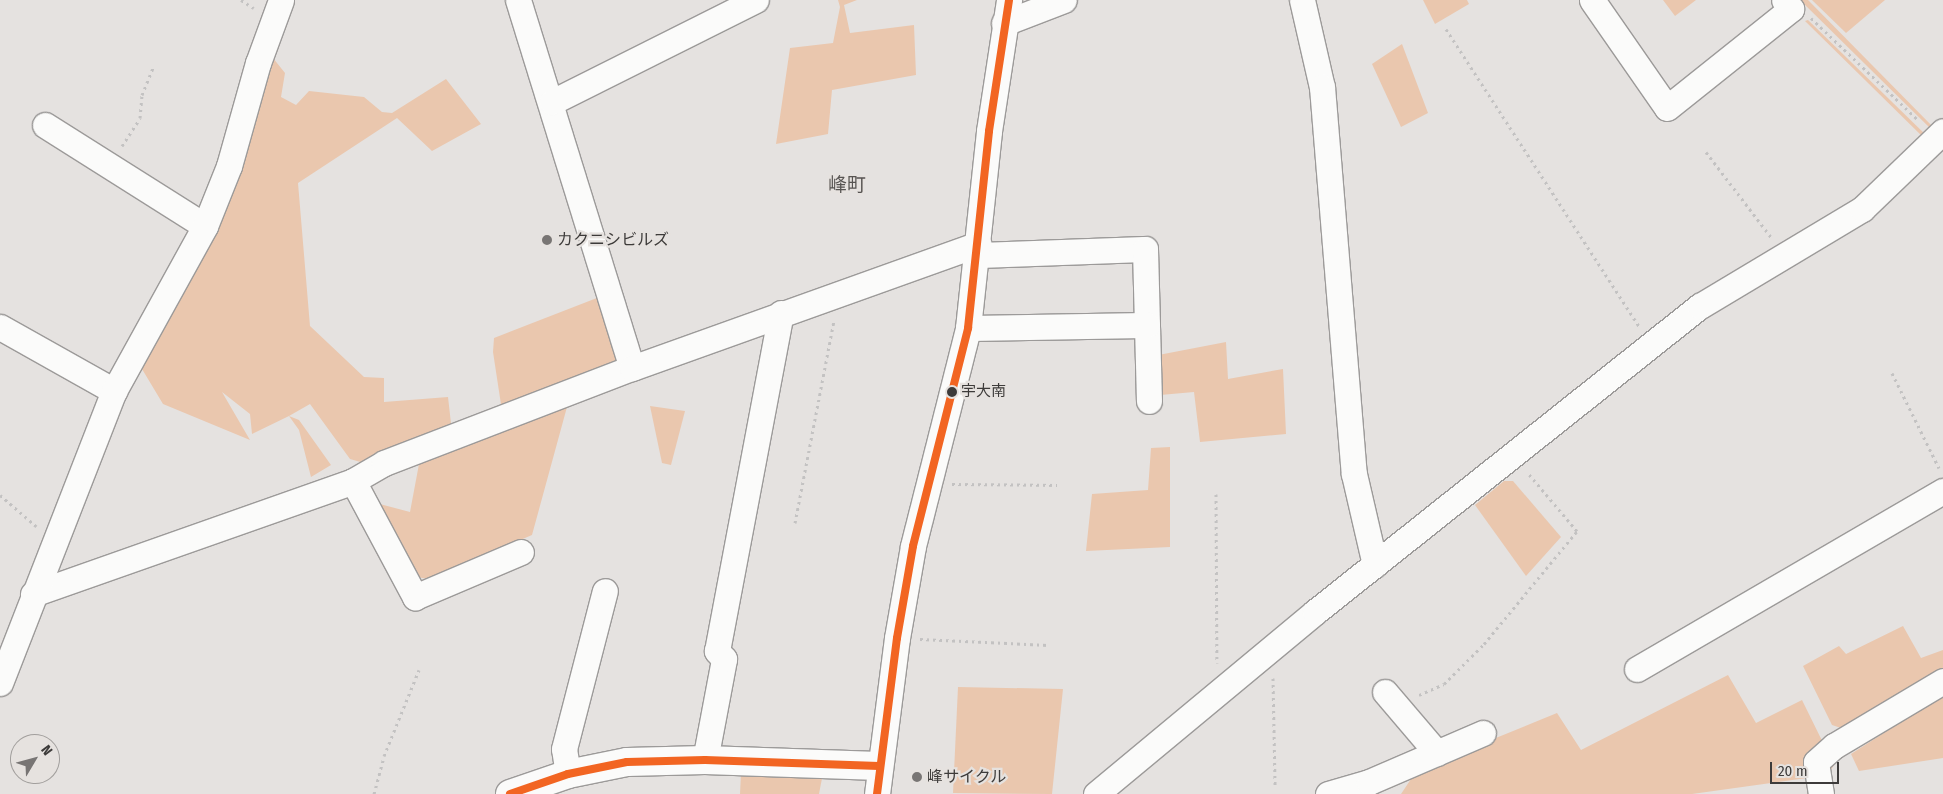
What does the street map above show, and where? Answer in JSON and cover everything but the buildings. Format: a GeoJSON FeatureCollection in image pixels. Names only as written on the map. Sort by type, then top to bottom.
{"type":"FeatureCollection","features":[{"type":"Feature","properties":{"kind":"street"},"geometry":{"type":"LineString","coordinates":[[0,683],[54,540],[114,390],[205,226],[229,166],[258,64],[281,0]]}},
{"type":"Feature","properties":{"kind":"street"},"geometry":{"type":"LineString","coordinates":[[518,0],[552,102],[632,368]]}},
{"type":"Feature","properties":{"kind":"street"},"geometry":{"type":"LineString","coordinates":[[552,102],[756,0]]}},
{"type":"Feature","properties":{"kind":"street"},"geometry":{"type":"LineString","coordinates":[[877,794],[879,766],[897,638],[913,546],[968,328],[1007,12],[1064,0]]}},
{"type":"Feature","properties":{"kind":"street"},"geometry":{"type":"LineString","coordinates":[[1302,0],[1322,87],[1354,474],[1376,564]]}},
{"type":"Feature","properties":{"kind":"street"},"geometry":{"type":"LineString","coordinates":[[1592,0],[1667,108],[1788,4]]}},
{"type":"Feature","properties":{"kind":"street"},"geometry":{"type":"LineString","coordinates":[[45,125],[205,226]]}},
{"type":"Feature","properties":{"kind":"street"},"geometry":{"type":"LineString","coordinates":[[1096,794],[1273,647],[1700,306],[1862,209],[1940,135]]}},
{"type":"Feature","properties":{"kind":"street"},"geometry":{"type":"LineString","coordinates":[[33,594],[353,481],[384,463],[840,291],[978,249],[1145,249],[1149,401]]}},
{"type":"Feature","properties":{"kind":"street"},"geometry":{"type":"LineString","coordinates":[[705,760],[724,659],[717,651],[781,313]]}},
{"type":"Feature","properties":{"kind":"street"},"geometry":{"type":"LineString","coordinates":[[968,328],[1147,325]]}},
{"type":"Feature","properties":{"kind":"street"},"geometry":{"type":"LineString","coordinates":[[0,327],[114,390]]}},
{"type":"Feature","properties":{"kind":"street"},"geometry":{"type":"LineString","coordinates":[[353,481],[415,597],[521,552]]}},
{"type":"Feature","properties":{"kind":"street"},"geometry":{"type":"LineString","coordinates":[[1637,668],[1943,491]]}},
{"type":"Feature","properties":{"kind":"street"},"geometry":{"type":"LineString","coordinates":[[568,774],[564,749],[606,591]]}},
{"type":"Feature","properties":{"kind":"street"},"geometry":{"type":"LineString","coordinates":[[1821,794],[1816,762],[1834,746],[1943,681]]}},
{"type":"Feature","properties":{"kind":"street"},"geometry":{"type":"LineString","coordinates":[[1385,692],[1437,753]]}},
{"type":"Feature","properties":{"kind":"street"},"geometry":{"type":"LineString","coordinates":[[1328,794],[1369,782],[1483,733]]}},
{"type":"Feature","properties":{"kind":"street"},"geometry":{"type":"LineString","coordinates":[[510,794],[568,774],[628,762],[705,760],[879,766]]}},
{"type":"Feature","properties":{"kind":"path"},"geometry":{"type":"LineString","coordinates":[[1788,4],[1805,13],[1940,135]]}},
{"type":"Feature","properties":{"kind":"path"},"geometry":{"type":"LineString","coordinates":[[1446,29],[1651,346]]}},
{"type":"Feature","properties":{"kind":"path"},"geometry":{"type":"LineString","coordinates":[[110,166],[140,118],[142,95],[154,65]]}},
{"type":"Feature","properties":{"kind":"path"},"geometry":{"type":"LineString","coordinates":[[1706,152],[1785,255]]}},
{"type":"Feature","properties":{"kind":"path"},"geometry":{"type":"LineString","coordinates":[[795,523],[840,291]]}},
{"type":"Feature","properties":{"kind":"path"},"geometry":{"type":"LineString","coordinates":[[1892,373],[1943,475]]}},
{"type":"Feature","properties":{"kind":"path"},"geometry":{"type":"LineString","coordinates":[[1418,696],[1444,684],[1484,644],[1577,531],[1512,456]]}},
{"type":"Feature","properties":{"kind":"path"},"geometry":{"type":"LineString","coordinates":[[929,484],[1058,485]]}},
{"type":"Feature","properties":{"kind":"path"},"geometry":{"type":"LineString","coordinates":[[1216,494],[1215,652],[1220,691]]}},
{"type":"Feature","properties":{"kind":"path"},"geometry":{"type":"LineString","coordinates":[[0,495],[54,540]]}},
{"type":"Feature","properties":{"kind":"path"},"geometry":{"type":"LineString","coordinates":[[897,638],[1048,645]]}},
{"type":"Feature","properties":{"kind":"path"},"geometry":{"type":"LineString","coordinates":[[1273,647],[1275,787]]}},
{"type":"Feature","properties":{"kind":"path"},"geometry":{"type":"LineString","coordinates":[[374,794],[384,756],[419,670]]}},
{"type":"Feature","properties":{"kind":"shaded area"},"geometry":{"type":"Polygon","coordinates":[[[838,0],[857,0],[844,5],[850,33],[914,25],[916,75],[832,90],[828,134],[776,144],[790,48],[833,43],[840,7],[838,0]]]}},
{"type":"Feature","properties":{"kind":"shaded area"},"geometry":{"type":"Polygon","coordinates":[[[1423,0],[1467,0],[1469,4],[1435,24],[1423,0]]]}},
{"type":"Feature","properties":{"kind":"shaded area"},"geometry":{"type":"Polygon","coordinates":[[[1663,0],[1696,0],[1675,16],[1663,0]]]}},
{"type":"Feature","properties":{"kind":"shaded area"},"geometry":{"type":"Polygon","coordinates":[[[1800,0],[1808,0],[1936,130],[1934,132],[1800,0]]]}},
{"type":"Feature","properties":{"kind":"shaded area"},"geometry":{"type":"Polygon","coordinates":[[[1812,0],[1885,0],[1846,33],[1812,0]]]}},
{"type":"Feature","properties":{"kind":"shaded area"},"geometry":{"type":"Polygon","coordinates":[[[1808,20],[1930,139],[1928,142],[1805,21],[1808,20]]]}},
{"type":"Feature","properties":{"kind":"shaded area"},"geometry":{"type":"Polygon","coordinates":[[[1402,44],[1428,113],[1401,127],[1372,64],[1402,44]]]}},
{"type":"Feature","properties":{"kind":"shaded area"},"geometry":{"type":"Polygon","coordinates":[[[269,53],[285,73],[281,97],[296,105],[309,91],[364,97],[382,112],[392,113],[446,79],[481,124],[432,151],[397,118],[298,183],[310,326],[364,377],[384,378],[384,402],[448,397],[452,432],[364,463],[350,459],[310,404],[252,434],[250,414],[222,392],[250,440],[163,404],[136,359],[269,53]]]}},
{"type":"Feature","properties":{"kind":"shaded area"},"geometry":{"type":"Polygon","coordinates":[[[602,296],[620,356],[615,367],[502,411],[493,352],[494,338],[602,296]]]}},
{"type":"Feature","properties":{"kind":"shaded area"},"geometry":{"type":"Polygon","coordinates":[[[1226,342],[1228,379],[1283,369],[1286,434],[1200,442],[1194,392],[1149,396],[1148,357],[1226,342]]]}},
{"type":"Feature","properties":{"kind":"shaded area"},"geometry":{"type":"Polygon","coordinates":[[[650,406],[685,411],[671,465],[662,463],[650,406]]]}},
{"type":"Feature","properties":{"kind":"shaded area"},"geometry":{"type":"Polygon","coordinates":[[[567,407],[532,535],[428,579],[417,577],[376,503],[410,512],[419,464],[567,407]]]}},
{"type":"Feature","properties":{"kind":"shaded area"},"geometry":{"type":"Polygon","coordinates":[[[289,416],[299,420],[331,465],[311,477],[299,430],[289,416]]]}},
{"type":"Feature","properties":{"kind":"shaded area"},"geometry":{"type":"Polygon","coordinates":[[[1170,447],[1170,547],[1086,551],[1092,494],[1148,490],[1151,448],[1170,447]]]}},
{"type":"Feature","properties":{"kind":"shaded area"},"geometry":{"type":"Polygon","coordinates":[[[1504,481],[1513,481],[1561,537],[1526,576],[1475,505],[1504,481]]]}},
{"type":"Feature","properties":{"kind":"shaded area"},"geometry":{"type":"Polygon","coordinates":[[[1903,626],[1921,658],[1943,650],[1943,672],[1847,730],[1832,725],[1803,666],[1839,646],[1846,654],[1903,626]]]}},
{"type":"Feature","properties":{"kind":"shaded area"},"geometry":{"type":"Polygon","coordinates":[[[1728,675],[1756,723],[1802,700],[1834,765],[1828,775],[1692,794],[1401,794],[1415,773],[1427,766],[1557,713],[1581,750],[1728,675]]]}},
{"type":"Feature","properties":{"kind":"shaded area"},"geometry":{"type":"Polygon","coordinates":[[[958,687],[1063,689],[1052,794],[953,793],[958,687]]]}},
{"type":"Feature","properties":{"kind":"shaded area"},"geometry":{"type":"Polygon","coordinates":[[[1943,695],[1943,758],[1859,771],[1851,754],[1943,695]]]}},
{"type":"Feature","properties":{"kind":"shaded area"},"geometry":{"type":"Polygon","coordinates":[[[741,773],[823,773],[819,794],[740,794],[741,773]]]}},
{"type":"Feature","properties":{"kind":"transit line"},"geometry":{"type":"LineString","coordinates":[[877,794],[897,638],[913,546],[968,328],[989,131],[1009,0]]}},
{"type":"Feature","properties":{"kind":"transit line"},"geometry":{"type":"LineString","coordinates":[[510,794],[568,774],[627,762],[705,760],[879,766]]}},
{"type":"Feature","properties":{"kind":"place","name":"カクニシビルズ"},"geometry":{"type":"Point","coordinates":[547,240]}},
{"type":"Feature","properties":{"kind":"place","name":"宇大南"},"geometry":{"type":"Point","coordinates":[952,392]}},
{"type":"Feature","properties":{"kind":"place","name":"峰サイクル"},"geometry":{"type":"Point","coordinates":[917,777]}},
{"type":"Feature","properties":{"kind":"district","name":"峰町"},"geometry":{"type":"Point","coordinates":[847,185]}}]}
